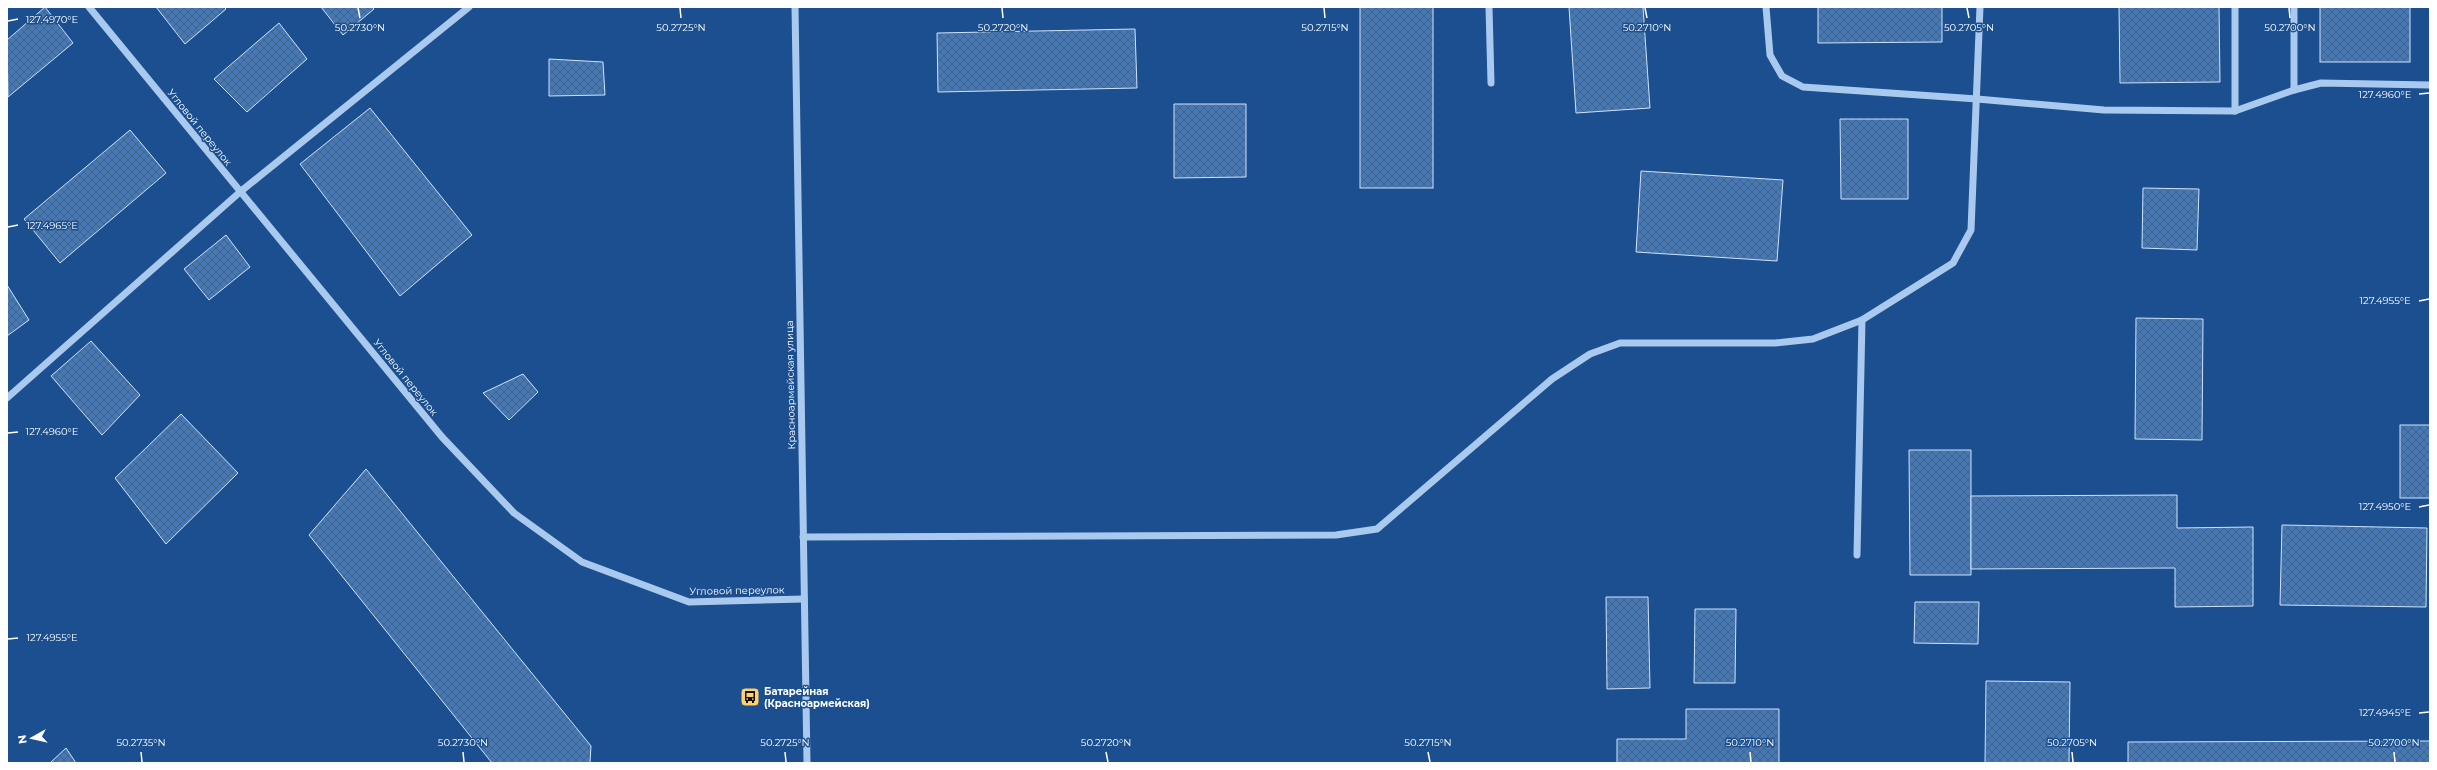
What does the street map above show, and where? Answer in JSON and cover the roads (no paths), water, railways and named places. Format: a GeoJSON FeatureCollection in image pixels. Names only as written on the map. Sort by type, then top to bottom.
{"type":"FeatureCollection","features":[{"type":"Feature","properties":{"kind":"street","name":"Угловой переулок"},"geometry":{"type":"LineString","coordinates":[[89,7],[442,437],[514,513],[582,562],[689,602],[804,599]]}},
{"type":"Feature","properties":{"kind":"street"},"geometry":{"type":"LineString","coordinates":[[7,398],[240,192],[469,7]]}},
{"type":"Feature","properties":{"kind":"street","name":"Красноармейская улица"},"geometry":{"type":"LineString","coordinates":[[795,7],[807,763]]}},
{"type":"Feature","properties":{"kind":"street"},"geometry":{"type":"LineString","coordinates":[[1489,7],[1491,83]]}},
{"type":"Feature","properties":{"kind":"street"},"geometry":{"type":"LineString","coordinates":[[1766,7],[1770,55],[1782,76],[1802,87],[1977,99],[2104,110],[2235,111],[2294,90],[2321,83],[2430,85]]}},
{"type":"Feature","properties":{"kind":"street"},"geometry":{"type":"LineString","coordinates":[[803,537],[1336,535],[1377,530],[1552,379],[1590,354],[1620,344],[1776,343],[1814,339],[1862,320],[1953,262],[1971,230],[1980,7]]}},
{"type":"Feature","properties":{"kind":"street"},"geometry":{"type":"LineString","coordinates":[[2235,7],[2235,111]]}},
{"type":"Feature","properties":{"kind":"street"},"geometry":{"type":"LineString","coordinates":[[2294,7],[2294,90]]}},
{"type":"Feature","properties":{"kind":"street"},"geometry":{"type":"LineString","coordinates":[[1857,555],[1862,320]]}},
{"type":"Feature","properties":{"kind":"place","name":"Батарейная (Красноармейская)"},"geometry":{"type":"Point","coordinates":[750,697]}}]}
